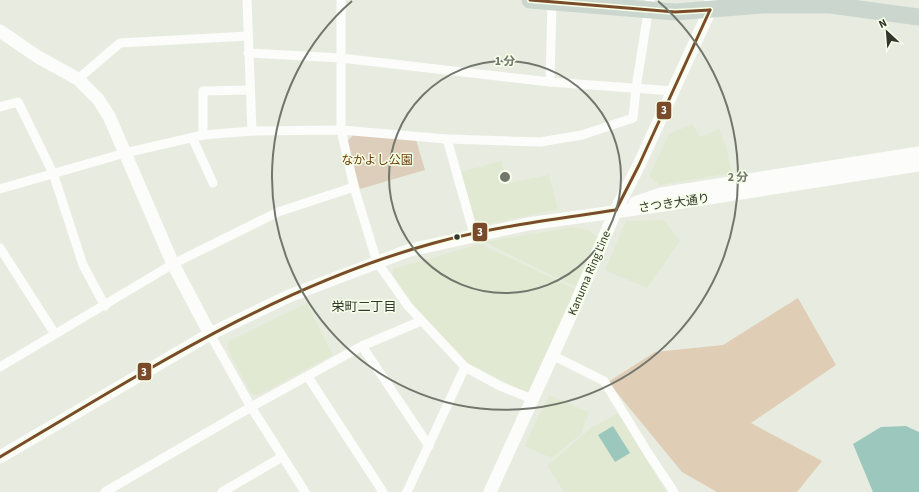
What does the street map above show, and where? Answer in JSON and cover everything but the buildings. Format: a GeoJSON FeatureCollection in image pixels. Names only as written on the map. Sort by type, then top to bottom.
{"type":"FeatureCollection","features":[{"type":"Feature","properties":{"kind":"highway"},"geometry":{"type":"LineString","coordinates":[[543,1],[649,5],[675,12],[713,3],[763,5],[829,2],[919,17]]}},
{"type":"Feature","properties":{"kind":"street"},"geometry":{"type":"LineString","coordinates":[[247,0],[252,131]]}},
{"type":"Feature","properties":{"kind":"street"},"geometry":{"type":"LineString","coordinates":[[341,0],[341,130],[354,188],[377,262],[421,321],[465,368],[500,386],[532,399]]}},
{"type":"Feature","properties":{"kind":"street"},"geometry":{"type":"LineString","coordinates":[[543,1],[550,82]]}},
{"type":"Feature","properties":{"kind":"street","name":"Kanuma Ring Line"},"geometry":{"type":"LineString","coordinates":[[490,492],[616,210],[674,91],[713,3]]}},
{"type":"Feature","properties":{"kind":"street"},"geometry":{"type":"LineString","coordinates":[[0,189],[125,153],[203,135],[252,131],[341,130],[447,139],[540,142],[582,135],[633,118],[636,88],[649,5]]}},
{"type":"Feature","properties":{"kind":"street"},"geometry":{"type":"LineString","coordinates":[[0,31],[38,57],[78,79],[104,108],[174,264],[210,334],[251,407],[305,492]]}},
{"type":"Feature","properties":{"kind":"street"},"geometry":{"type":"LineString","coordinates":[[78,79],[120,43],[248,36]]}},
{"type":"Feature","properties":{"kind":"street"},"geometry":{"type":"LineString","coordinates":[[248,53],[341,58],[550,82],[674,91]]}},
{"type":"Feature","properties":{"kind":"street"},"geometry":{"type":"LineString","coordinates":[[203,135],[203,91],[250,90]]}},
{"type":"Feature","properties":{"kind":"street"},"geometry":{"type":"LineString","coordinates":[[0,106],[18,102],[53,173],[83,265],[105,306]]}},
{"type":"Feature","properties":{"kind":"street"},"geometry":{"type":"LineString","coordinates":[[192,137],[213,183]]}},
{"type":"Feature","properties":{"kind":"street"},"geometry":{"type":"LineString","coordinates":[[447,139],[474,234]]}},
{"type":"Feature","properties":{"kind":"street","name":"さつき大通り"},"geometry":{"type":"LineString","coordinates":[[616,210],[661,194],[919,153]]}},
{"type":"Feature","properties":{"kind":"street","name":"さつき大通り"},"geometry":{"type":"LineString","coordinates":[[616,210],[664,205],[919,165]]}},
{"type":"Feature","properties":{"kind":"street"},"geometry":{"type":"LineString","coordinates":[[0,367],[174,264],[278,212],[354,188]]}},
{"type":"Feature","properties":{"kind":"street"},"geometry":{"type":"LineString","coordinates":[[0,457],[210,334],[289,296],[410,250],[474,234],[616,210]]}},
{"type":"Feature","properties":{"kind":"street"},"geometry":{"type":"LineString","coordinates":[[0,248],[55,334]]}},
{"type":"Feature","properties":{"kind":"street"},"geometry":{"type":"LineString","coordinates":[[105,492],[251,407],[362,346],[421,321]]}},
{"type":"Feature","properties":{"kind":"street"},"geometry":{"type":"LineString","coordinates":[[362,346],[429,446]]}},
{"type":"Feature","properties":{"kind":"street"},"geometry":{"type":"LineString","coordinates":[[552,355],[604,381],[674,492]]}},
{"type":"Feature","properties":{"kind":"street"},"geometry":{"type":"LineString","coordinates":[[407,492],[465,368]]}},
{"type":"Feature","properties":{"kind":"street"},"geometry":{"type":"LineString","coordinates":[[308,376],[383,492]]}},
{"type":"Feature","properties":{"kind":"street"},"geometry":{"type":"LineString","coordinates":[[222,492],[282,457]]}},
{"type":"Feature","properties":{"kind":"shaded area"},"geometry":{"type":"Polygon","coordinates":[[[693,124],[700,137],[719,129],[727,149],[732,173],[660,185],[649,177],[669,134],[693,124]]]}},
{"type":"Feature","properties":{"kind":"shaded area"},"geometry":{"type":"Polygon","coordinates":[[[501,161],[508,183],[549,175],[558,209],[475,227],[457,173],[501,161]]]}},
{"type":"Feature","properties":{"kind":"shaded area"},"geometry":{"type":"Polygon","coordinates":[[[664,220],[680,241],[647,288],[605,270],[626,221],[664,220]]]}},
{"type":"Feature","properties":{"kind":"shaded area"},"geometry":{"type":"Polygon","coordinates":[[[572,227],[589,230],[598,237],[576,287],[484,242],[572,227]]]}},
{"type":"Feature","properties":{"kind":"shaded area"},"geometry":{"type":"Polygon","coordinates":[[[480,244],[576,289],[528,393],[467,363],[417,310],[393,275],[393,269],[480,244]]]}},
{"type":"Feature","properties":{"kind":"shaded area"},"geometry":{"type":"Polygon","coordinates":[[[798,298],[836,365],[751,423],[822,461],[797,492],[717,492],[682,472],[608,382],[655,352],[723,345],[798,298]]]}},
{"type":"Feature","properties":{"kind":"shaded area"},"geometry":{"type":"Polygon","coordinates":[[[307,303],[333,355],[258,395],[251,394],[227,348],[229,341],[307,303]]]}},
{"type":"Feature","properties":{"kind":"shaded area"},"geometry":{"type":"Polygon","coordinates":[[[549,395],[589,412],[581,434],[552,458],[524,446],[549,395]]]}},
{"type":"Feature","properties":{"kind":"shaded area"},"geometry":{"type":"Polygon","coordinates":[[[618,413],[666,492],[564,492],[547,466],[592,427],[618,413]]]}},
{"type":"Feature","properties":{"kind":"green space","name":"なかよし公園"},"geometry":{"type":"Polygon","coordinates":[[[353,135],[416,140],[425,170],[360,189],[347,142],[353,135]]]}},
{"type":"Feature","properties":{"kind":"water"},"geometry":{"type":"Polygon","coordinates":[[[613,426],[630,453],[615,462],[598,435],[613,426]]]}},
{"type":"Feature","properties":{"kind":"water"},"geometry":{"type":"Polygon","coordinates":[[[906,426],[919,432],[919,492],[873,492],[853,444],[881,427],[906,426]]]}},
{"type":"Feature","properties":{"kind":"transit line","name":"3"},"geometry":{"type":"LineString","coordinates":[[530,0],[675,12],[710,10]]}},
{"type":"Feature","properties":{"kind":"transit line","name":"3"},"geometry":{"type":"LineString","coordinates":[[616,210],[639,165],[710,10]]}},
{"type":"Feature","properties":{"kind":"transit line","name":"3"},"geometry":{"type":"LineString","coordinates":[[0,457],[104,395],[210,335],[319,283],[376,261],[456,237],[524,224],[616,210]]}},
{"type":"Feature","properties":{"kind":"district","name":"栄町二丁目"},"geometry":{"type":"Point","coordinates":[364,306]}}]}
